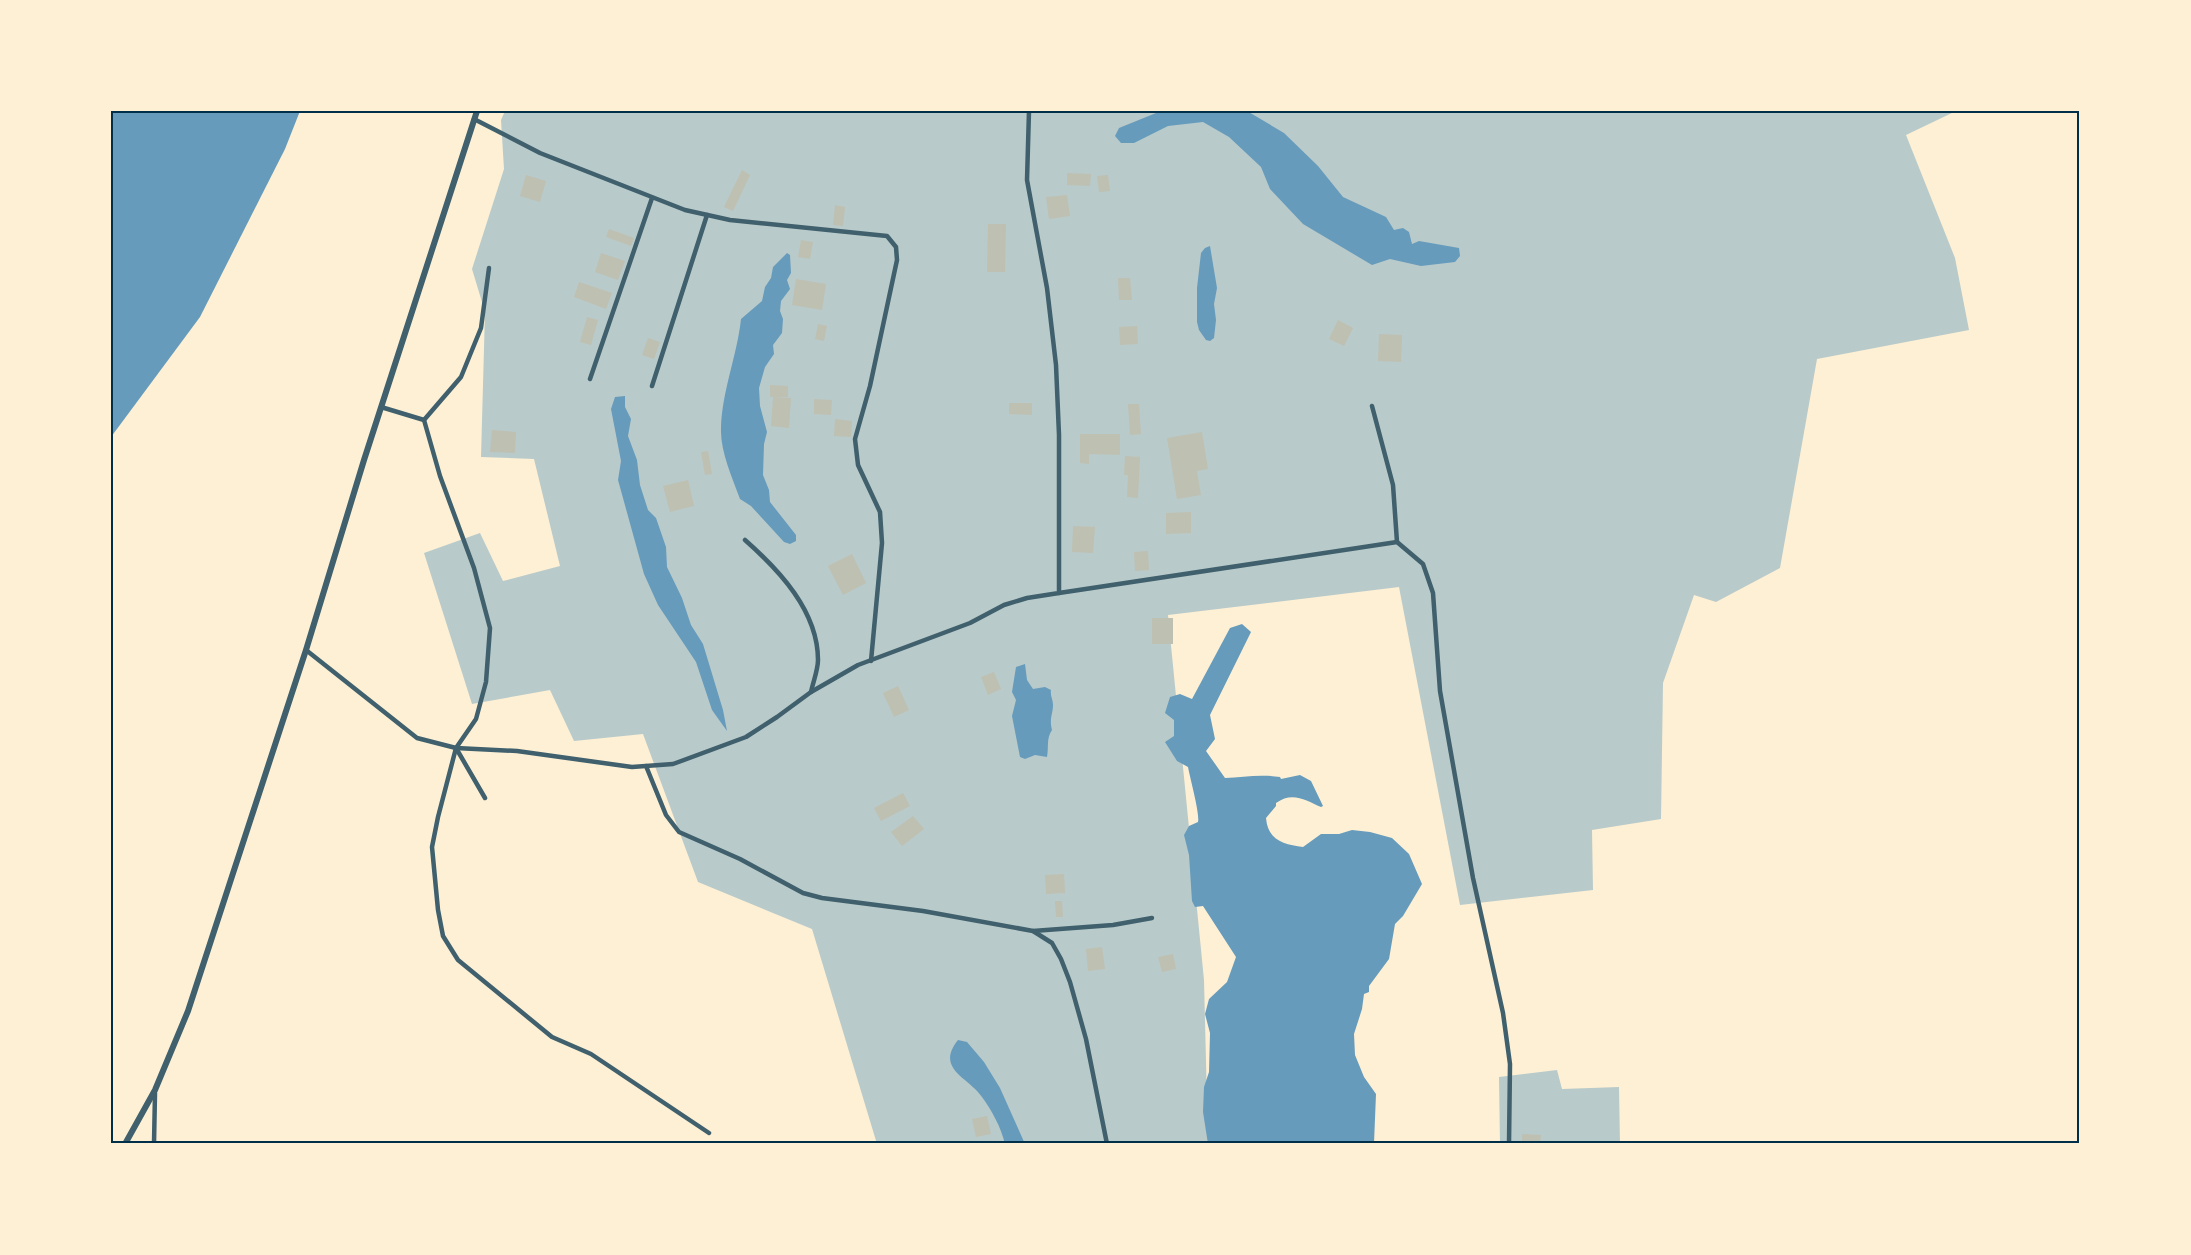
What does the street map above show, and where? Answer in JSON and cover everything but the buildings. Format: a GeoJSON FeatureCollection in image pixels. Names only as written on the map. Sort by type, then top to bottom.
{"type":"FeatureCollection","features":[{"type":"Feature","properties":{"kind":"street"},"geometry":{"type":"LineString","coordinates":[[125,1144],[155,1090],[188,1011],[306,650],[381,407],[477,111]]}},
{"type":"Feature","properties":{"kind":"lane"},"geometry":{"type":"LineString","coordinates":[[1029,111],[1027,180],[1047,288],[1056,365],[1059,435],[1059,593]]}},
{"type":"Feature","properties":{"kind":"lane"},"geometry":{"type":"LineString","coordinates":[[474,119],[540,153],[685,210],[730,220],[887,237],[896,247],[897,260],[870,386],[855,439],[858,465],[880,512],[882,543],[871,661]]}},
{"type":"Feature","properties":{"kind":"lane"},"geometry":{"type":"LineString","coordinates":[[590,379],[652,198]]}},
{"type":"Feature","properties":{"kind":"lane"},"geometry":{"type":"LineString","coordinates":[[652,386],[707,215]]}},
{"type":"Feature","properties":{"kind":"lane"},"geometry":{"type":"LineString","coordinates":[[424,420],[461,377],[481,328],[489,268]]}},
{"type":"Feature","properties":{"kind":"lane"},"geometry":{"type":"LineString","coordinates":[[1372,406],[1393,485],[1397,542],[1423,564],[1433,593],[1440,691],[1471,867],[1503,1013],[1509,1054],[1509,1144]]}},
{"type":"Feature","properties":{"kind":"lane"},"geometry":{"type":"LineString","coordinates":[[381,407],[424,420]]}},
{"type":"Feature","properties":{"kind":"lane"},"geometry":{"type":"LineString","coordinates":[[424,420],[440,476],[474,568],[490,628],[486,682],[476,719],[456,748],[432,847],[443,936],[458,960],[552,1037],[591,1054],[709,1132]]}},
{"type":"Feature","properties":{"kind":"lane"},"geometry":{"type":"LineString","coordinates":[[745,540],[768,561],[796,595],[810,619],[817,644],[818,663],[811,692]]}},
{"type":"Feature","properties":{"kind":"lane"},"geometry":{"type":"LineString","coordinates":[[306,650],[417,738],[456,748],[516,751],[632,767],[674,764],[746,737],[811,692],[858,665],[970,623],[1004,605],[1027,598],[1397,542]]}},
{"type":"Feature","properties":{"kind":"lane"},"geometry":{"type":"LineString","coordinates":[[456,748],[484,798]]}},
{"type":"Feature","properties":{"kind":"lane"},"geometry":{"type":"LineString","coordinates":[[646,766],[666,815],[679,832],[740,859],[803,893],[822,898],[923,911],[1033,931],[1113,925],[1152,918]]}},
{"type":"Feature","properties":{"kind":"lane"},"geometry":{"type":"LineString","coordinates":[[1033,931],[1052,944],[1070,982],[1086,1039],[1107,1144]]}},
{"type":"Feature","properties":{"kind":"lane"},"geometry":{"type":"LineString","coordinates":[[154,1144],[155,1090]]}},
{"type":"Feature","properties":{"kind":"shaded area"},"geometry":{"type":"Polygon","coordinates":[[[505,111],[1956,111],[1906,135],[1955,258],[1969,330],[1817,359],[1780,568],[1716,602],[1694,595],[1663,683],[1661,819],[1592,830],[1593,890],[1460,905],[1399,587],[1168,615],[1204,980],[1208,1144],[877,1144],[812,929],[698,882],[643,734],[574,741],[550,690],[472,704],[424,553],[480,533],[503,581],[560,566],[534,459],[481,457],[485,312],[472,269],[504,169],[501,120],[505,111]]]}},
{"type":"Feature","properties":{"kind":"shaded area"},"geometry":{"type":"Polygon","coordinates":[[[1557,1070],[1562,1089],[1619,1087],[1620,1144],[1500,1144],[1499,1077],[1557,1070]]]}},
{"type":"Feature","properties":{"kind":"water"},"geometry":{"type":"Polygon","coordinates":[[[111,111],[300,111],[285,149],[200,317],[111,437],[111,111]]]}},
{"type":"Feature","properties":{"kind":"water"},"geometry":{"type":"Polygon","coordinates":[[[1161,111],[1247,111],[1284,133],[1318,166],[1343,197],[1386,217],[1394,230],[1403,228],[1409,232],[1412,244],[1419,241],[1459,248],[1460,256],[1455,262],[1421,266],[1390,259],[1372,265],[1303,224],[1270,189],[1261,167],[1229,137],[1203,122],[1168,126],[1134,143],[1121,143],[1115,136],[1119,128],[1161,111]]]}},
{"type":"Feature","properties":{"kind":"water"},"geometry":{"type":"Polygon","coordinates":[[[1210,246],[1217,288],[1214,304],[1216,320],[1214,338],[1210,341],[1206,340],[1199,330],[1197,322],[1197,288],[1201,253],[1210,246]]]}},
{"type":"Feature","properties":{"kind":"water"},"geometry":{"type":"Polygon","coordinates":[[[787,253],[790,255],[791,273],[787,280],[790,289],[781,301],[782,333],[773,345],[774,354],[765,367],[759,388],[760,406],[767,432],[764,444],[763,475],[769,490],[770,502],[796,535],[796,541],[790,544],[784,542],[751,506],[740,499],[724,455],[721,437],[724,401],[741,319],[762,301],[773,267],[787,253]]]}},
{"type":"Feature","properties":{"kind":"water"},"geometry":{"type":"Polygon","coordinates":[[[625,396],[625,407],[631,419],[628,436],[637,460],[640,485],[648,510],[656,518],[666,547],[667,567],[682,598],[691,625],[703,644],[727,731],[712,710],[696,662],[658,605],[644,574],[618,480],[621,461],[611,409],[615,397],[625,396]]]}},
{"type":"Feature","properties":{"kind":"water"},"geometry":{"type":"Polygon","coordinates":[[[1242,624],[1251,632],[1210,715],[1215,739],[1206,751],[1225,778],[1266,776],[1281,779],[1300,775],[1311,781],[1323,806],[1293,797],[1276,803],[1266,818],[1270,832],[1278,840],[1303,847],[1321,834],[1339,834],[1352,830],[1392,838],[1409,854],[1422,884],[1403,916],[1395,924],[1389,959],[1369,986],[1369,992],[1364,994],[1354,1034],[1355,1055],[1364,1077],[1376,1094],[1374,1143],[1372,1144],[1208,1144],[1203,1112],[1204,1087],[1209,1072],[1210,1033],[1205,1014],[1209,999],[1227,982],[1236,957],[1203,906],[1195,907],[1192,901],[1189,855],[1184,835],[1189,826],[1198,822],[1198,812],[1188,767],[1177,761],[1165,742],[1174,736],[1174,720],[1165,713],[1170,697],[1180,694],[1192,699],[1230,628],[1242,624]]]}},
{"type":"Feature","properties":{"kind":"water"},"geometry":{"type":"Polygon","coordinates":[[[1025,664],[1027,680],[1033,689],[1045,687],[1051,690],[1052,730],[1048,740],[1047,757],[1035,755],[1025,759],[1020,757],[1012,716],[1016,700],[1012,692],[1016,667],[1025,664]]]}},
{"type":"Feature","properties":{"kind":"water"},"geometry":{"type":"Polygon","coordinates":[[[958,1040],[967,1042],[984,1062],[1000,1088],[1025,1144],[1005,1144],[999,1125],[986,1102],[952,1066],[950,1058],[958,1040]]]}}]}
